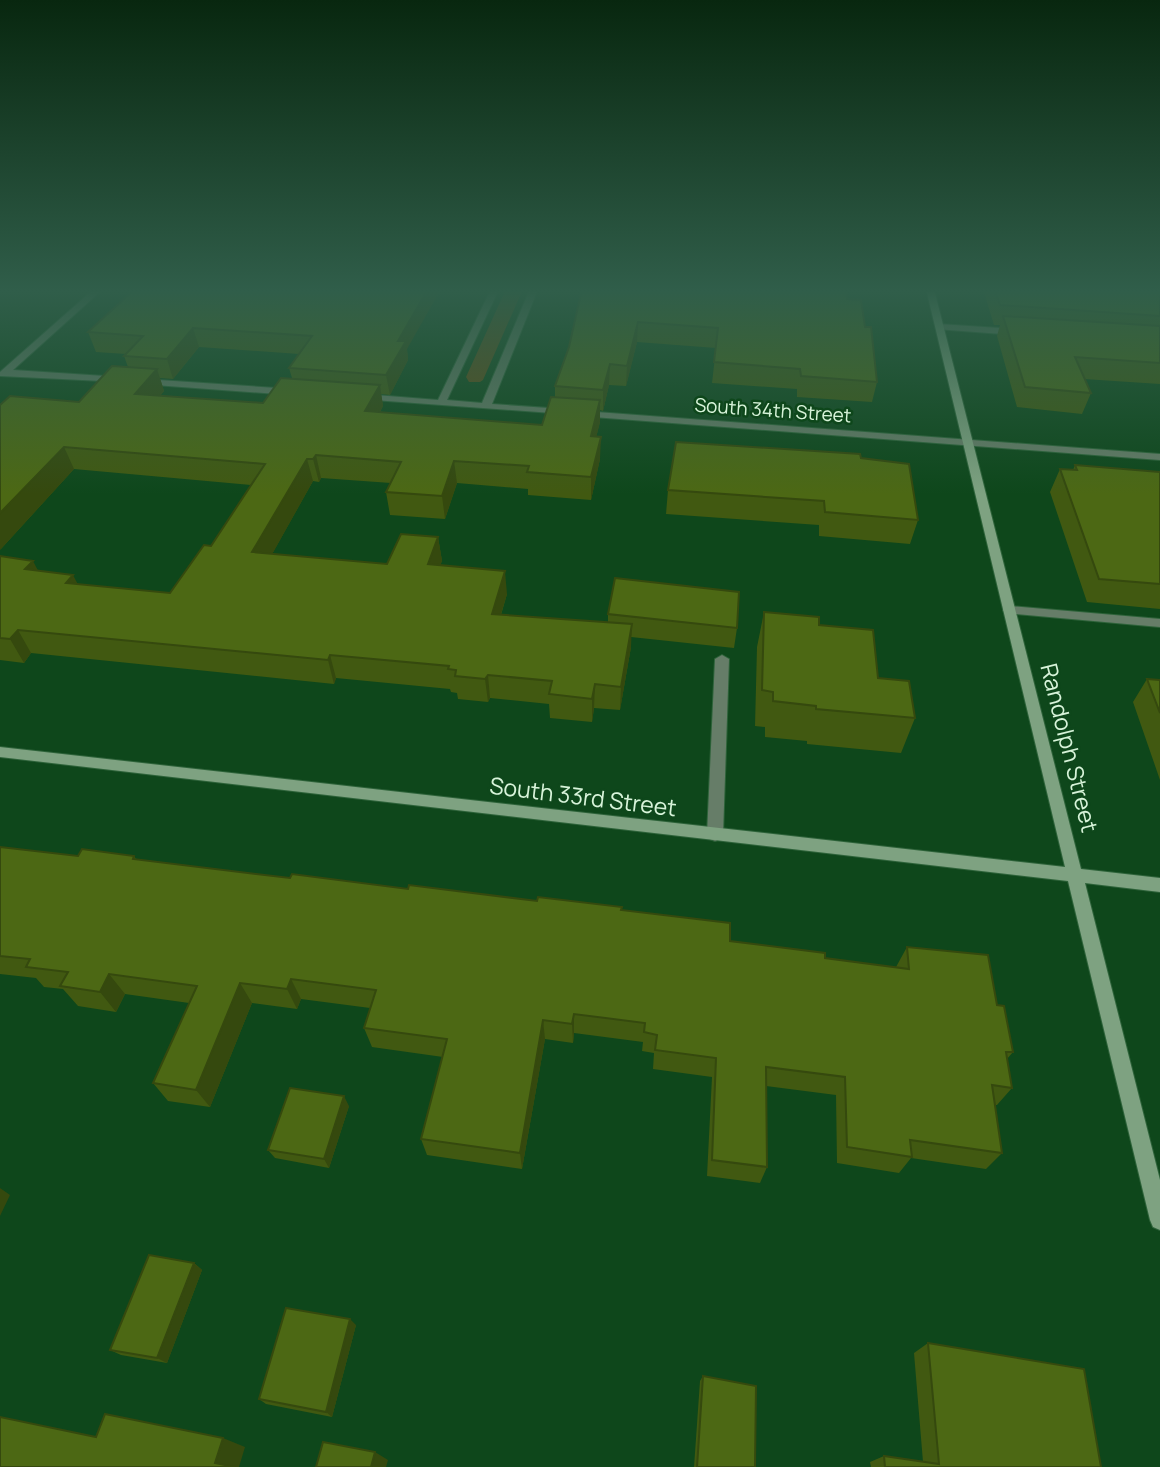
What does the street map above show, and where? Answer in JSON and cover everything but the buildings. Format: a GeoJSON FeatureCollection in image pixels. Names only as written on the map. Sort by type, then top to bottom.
{"type":"FeatureCollection","features":[{"type":"Feature","properties":{"kind":"main road","name":"Randolph Street"},"geometry":{"type":"LineString","coordinates":[[947,357],[1160,1220]]}},
{"type":"Feature","properties":{"kind":"main road","name":"South 33rd Street"},"geometry":{"type":"LineString","coordinates":[[0,752],[1160,885]]}},
{"type":"Feature","properties":{"kind":"street"},"geometry":{"type":"LineString","coordinates":[[3,374],[22,357]]}},
{"type":"Feature","properties":{"kind":"street"},"geometry":{"type":"LineString","coordinates":[[441,403],[463,357]]}},
{"type":"Feature","properties":{"kind":"street"},"geometry":{"type":"LineString","coordinates":[[486,407],[506,357]]}},
{"type":"Feature","properties":{"kind":"street"},"geometry":{"type":"LineString","coordinates":[[3,374],[303,393]]}},
{"type":"Feature","properties":{"kind":"street","name":"South 34th Street"},"geometry":{"type":"LineString","coordinates":[[358,397],[1160,457]]}},
{"type":"Feature","properties":{"kind":"street"},"geometry":{"type":"LineString","coordinates":[[1009,610],[1160,623]]}},
{"type":"Feature","properties":{"kind":"street"},"geometry":{"type":"LineString","coordinates":[[715,835],[722,659]]}},
{"type":"Feature","properties":{"kind":"shaded area"},"geometry":{"type":"Polygon","coordinates":[[[475,357],[493,357],[483,380],[469,382],[466,377],[475,357]]]}}]}
